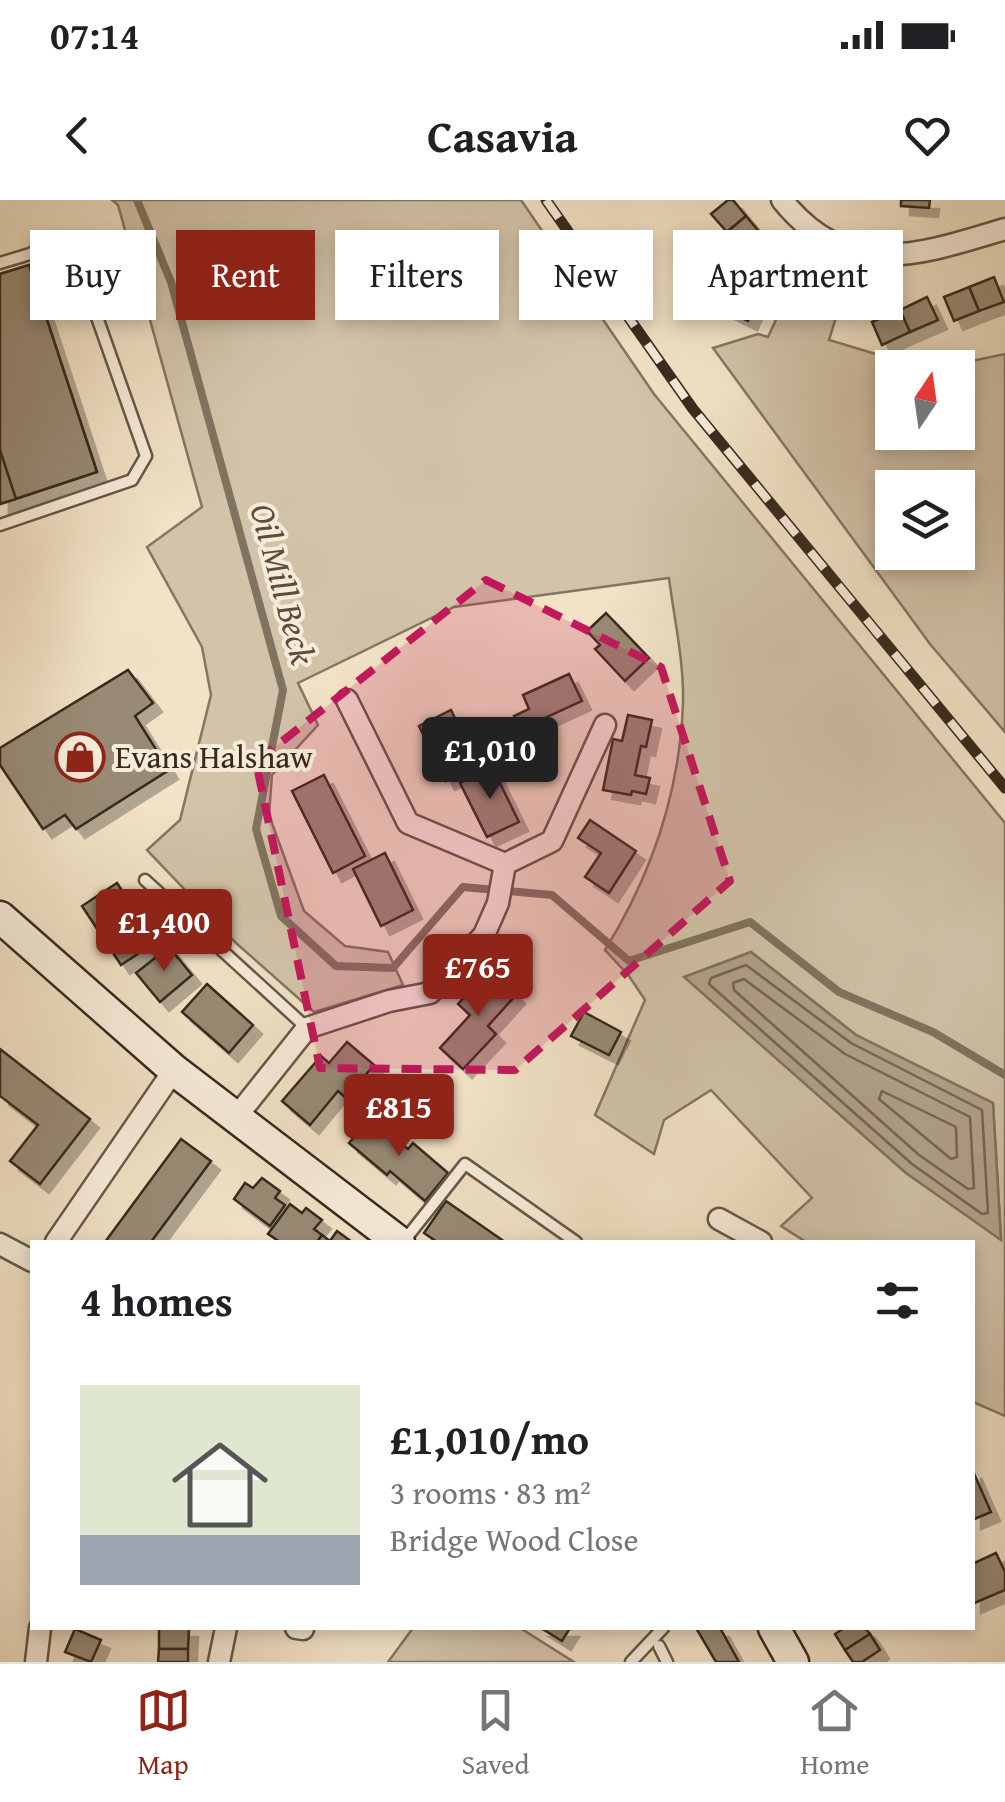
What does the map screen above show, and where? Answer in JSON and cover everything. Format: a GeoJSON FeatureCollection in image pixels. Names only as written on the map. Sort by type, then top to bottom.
{"type":"FeatureCollection","features":[{"type":"Feature","properties":{"kind":"street"},"geometry":{"type":"LineString","coordinates":[[782,200],[822,239],[870,254],[920,254],[1005,229]]}},
{"type":"Feature","properties":{"kind":"street"},"geometry":{"type":"LineString","coordinates":[[347,700],[408,823],[505,864],[552,841],[605,725]]}},
{"type":"Feature","properties":{"kind":"street"},"geometry":{"type":"LineString","coordinates":[[237,1116],[307,1028],[389,1001],[430,993],[484,934],[498,903],[505,864]]}},
{"type":"Feature","properties":{"kind":"street"},"geometry":{"type":"LineString","coordinates":[[0,918],[174,1070],[398,1240]]}},
{"type":"Feature","properties":{"kind":"street"},"geometry":{"type":"LineString","coordinates":[[57,1240],[174,1070]]}},
{"type":"Feature","properties":{"kind":"street"},"geometry":{"type":"LineString","coordinates":[[719,1219],[757,1240]]}},
{"type":"Feature","properties":{"kind":"street"},"geometry":{"type":"LineString","coordinates":[[0,1244],[30,1260]]}},
{"type":"Feature","properties":{"kind":"street"},"geometry":{"type":"LineString","coordinates":[[36,1662],[40,1630]]}},
{"type":"Feature","properties":{"kind":"street"},"geometry":{"type":"LineString","coordinates":[[219,1662],[226,1630]]}},
{"type":"Feature","properties":{"kind":"street"},"geometry":{"type":"LineString","coordinates":[[775,1630],[792,1662]]}},
{"type":"Feature","properties":{"kind":"lane"},"geometry":{"type":"LineString","coordinates":[[0,263],[30,254],[52,240],[74,252],[146,456],[132,480],[0,525]]}},
{"type":"Feature","properties":{"kind":"lane"},"geometry":{"type":"LineString","coordinates":[[145,880],[307,1028]]}},
{"type":"Feature","properties":{"kind":"lane"},"geometry":{"type":"LineString","coordinates":[[403,1240],[465,1164],[573,1240]]}},
{"type":"Feature","properties":{"kind":"lane"},"geometry":{"type":"LineString","coordinates":[[631,1662],[661,1630]]}},
{"type":"Feature","properties":{"kind":"lane"},"geometry":{"type":"LineString","coordinates":[[658,1646],[667,1662]]}},
{"type":"Feature","properties":{"kind":"highlighted area"},"geometry":{"type":"Polygon","coordinates":[[[486,580],[661,667],[730,881],[515,1070],[320,1068],[256,762],[486,580]]]}},
{"type":"Feature","properties":{"kind":"shaded area"},"geometry":{"type":"Polygon","coordinates":[[[112,200],[521,200],[542,230],[519,230],[519,320],[603,320],[654,394],[1005,823],[1005,1416],[975,1403],[975,1240],[803,1240],[781,1226],[812,1198],[711,1090],[664,1120],[654,1154],[595,1115],[645,1000],[605,950],[650,862],[676,768],[683,687],[669,578],[454,607],[298,683],[318,725],[272,775],[269,815],[304,911],[345,946],[388,952],[403,985],[314,1012],[236,943],[147,850],[180,820],[211,695],[202,647],[147,547],[202,507],[150,320],[156,320],[156,230],[125,230],[118,205],[112,200]],[[751,952],[685,977],[906,1173],[1001,1238],[993,1103],[856,1035],[751,952]]]}},
{"type":"Feature","properties":{"kind":"shaded area"},"geometry":{"type":"Polygon","coordinates":[[[776,320],[835,320],[829,340],[875,354],[875,450],[975,450],[975,360],[1005,354],[1005,732],[930,644],[876,570],[975,570],[975,470],[875,470],[875,569],[713,348],[758,334],[768,337],[776,320]]]}},
{"type":"Feature","properties":{"kind":"shaded area"},"geometry":{"type":"Polygon","coordinates":[[[412,1630],[523,1630],[574,1662],[388,1662],[412,1630]]]}},
{"type":"Feature","properties":{"kind":"water"},"geometry":{"type":"Polygon","coordinates":[[[751,952],[856,1035],[993,1103],[1001,1240],[906,1173],[684,977],[751,952]]]}},
{"type":"Feature","properties":{"kind":"building"},"geometry":{"type":"Polygon","coordinates":[[[733,200],[746,216],[725,230],[711,214],[733,200]]]}},
{"type":"Feature","properties":{"kind":"building"},"geometry":{"type":"Polygon","coordinates":[[[901,200],[930,200],[929,208],[901,206],[901,200]]]}},
{"type":"Feature","properties":{"kind":"building"},"geometry":{"type":"Polygon","coordinates":[[[746,216],[758,230],[729,230],[746,216]]]}},
{"type":"Feature","properties":{"kind":"building"},"geometry":{"type":"Polygon","coordinates":[[[29,265],[30,320],[47,320],[97,472],[16,499],[0,450],[0,274],[29,265]]]}},
{"type":"Feature","properties":{"kind":"building"},"geometry":{"type":"Polygon","coordinates":[[[29,265],[30,320],[47,320],[97,472],[0,504],[0,274],[29,265]]]}},
{"type":"Feature","properties":{"kind":"building"},"geometry":{"type":"Polygon","coordinates":[[[994,277],[1004,302],[979,311],[969,287],[994,277]]]}},
{"type":"Feature","properties":{"kind":"building"},"geometry":{"type":"Polygon","coordinates":[[[969,287],[979,311],[954,321],[944,297],[969,287]]]}},
{"type":"Feature","properties":{"kind":"building"},"geometry":{"type":"Polygon","coordinates":[[[927,297],[938,320],[910,332],[903,309],[927,297]]]}},
{"type":"Feature","properties":{"kind":"building"},"geometry":{"type":"Polygon","coordinates":[[[903,317],[910,332],[882,345],[872,322],[903,320],[903,317]]]}},
{"type":"Feature","properties":{"kind":"building"},"geometry":{"type":"Polygon","coordinates":[[[0,450],[16,499],[0,504],[0,450]]]}},
{"type":"Feature","properties":{"kind":"building"},"geometry":{"type":"Polygon","coordinates":[[[606,613],[649,658],[625,681],[595,649],[600,645],[587,631],[606,613]]]}},
{"type":"Feature","properties":{"kind":"building","name":"Evans Halshaw"},"geometry":{"type":"Polygon","coordinates":[[[128,670],[153,703],[135,716],[169,770],[76,829],[65,815],[43,829],[0,765],[0,748],[128,670]]]}},
{"type":"Feature","properties":{"kind":"building"},"geometry":{"type":"Polygon","coordinates":[[[569,674],[582,701],[538,721],[543,731],[525,740],[514,716],[529,709],[523,695],[569,674]]]}},
{"type":"Feature","properties":{"kind":"building"},"geometry":{"type":"Polygon","coordinates":[[[451,710],[478,765],[446,781],[419,726],[451,710]]]}},
{"type":"Feature","properties":{"kind":"building"},"geometry":{"type":"Polygon","coordinates":[[[628,715],[652,720],[635,775],[650,778],[646,794],[603,790],[613,739],[622,741],[628,715]]]}},
{"type":"Feature","properties":{"kind":"building"},"geometry":{"type":"Polygon","coordinates":[[[492,767],[519,822],[487,837],[460,783],[492,767]]]}},
{"type":"Feature","properties":{"kind":"building"},"geometry":{"type":"Polygon","coordinates":[[[324,775],[365,856],[333,873],[292,791],[324,775]]]}},
{"type":"Feature","properties":{"kind":"building"},"geometry":{"type":"Polygon","coordinates":[[[590,820],[636,851],[609,893],[585,877],[601,853],[578,838],[590,820]]]}},
{"type":"Feature","properties":{"kind":"building"},"geometry":{"type":"Polygon","coordinates":[[[385,853],[413,910],[381,926],[353,869],[385,853]]]}},
{"type":"Feature","properties":{"kind":"building"},"geometry":{"type":"Polygon","coordinates":[[[117,883],[156,942],[121,965],[82,906],[117,883]]]}},
{"type":"Feature","properties":{"kind":"building"},"geometry":{"type":"Polygon","coordinates":[[[169,947],[192,975],[160,1002],[136,973],[169,947]]]}},
{"type":"Feature","properties":{"kind":"building"},"geometry":{"type":"Polygon","coordinates":[[[490,970],[516,995],[488,1026],[496,1034],[463,1069],[440,1048],[470,1015],[458,1004],[490,970]]]}},
{"type":"Feature","properties":{"kind":"building"},"geometry":{"type":"Polygon","coordinates":[[[207,984],[253,1025],[229,1053],[182,1012],[207,984]]]}},
{"type":"Feature","properties":{"kind":"building"},"geometry":{"type":"Polygon","coordinates":[[[584,1012],[621,1032],[609,1055],[571,1036],[584,1012]]]}},
{"type":"Feature","properties":{"kind":"building"},"geometry":{"type":"Polygon","coordinates":[[[347,1042],[374,1065],[346,1098],[338,1091],[310,1125],[282,1101],[321,1056],[329,1063],[347,1042]]]}},
{"type":"Feature","properties":{"kind":"building"},"geometry":{"type":"Polygon","coordinates":[[[0,1049],[90,1119],[40,1184],[10,1161],[38,1125],[0,1096],[0,1049]]]}},
{"type":"Feature","properties":{"kind":"building"},"geometry":{"type":"Polygon","coordinates":[[[370,1118],[408,1149],[413,1143],[448,1173],[425,1201],[349,1143],[370,1118]]]}},
{"type":"Feature","properties":{"kind":"building"},"geometry":{"type":"Polygon","coordinates":[[[181,1139],[211,1161],[152,1240],[106,1240],[181,1139]]]}},
{"type":"Feature","properties":{"kind":"building"},"geometry":{"type":"Polygon","coordinates":[[[262,1178],[280,1191],[275,1198],[285,1205],[270,1226],[234,1199],[245,1183],[253,1188],[262,1178]]]}},
{"type":"Feature","properties":{"kind":"building"},"geometry":{"type":"Polygon","coordinates":[[[446,1201],[502,1240],[434,1240],[424,1233],[446,1201]]]}},
{"type":"Feature","properties":{"kind":"building"},"geometry":{"type":"Polygon","coordinates":[[[290,1204],[302,1213],[306,1208],[322,1220],[314,1229],[322,1235],[318,1240],[277,1240],[268,1234],[290,1204]]]}},
{"type":"Feature","properties":{"kind":"building"},"geometry":{"type":"Polygon","coordinates":[[[337,1231],[349,1240],[331,1240],[337,1231]]]}},
{"type":"Feature","properties":{"kind":"building"},"geometry":{"type":"Polygon","coordinates":[[[975,1476],[991,1512],[975,1519],[975,1476]]]}},
{"type":"Feature","properties":{"kind":"building"},"geometry":{"type":"Polygon","coordinates":[[[996,1553],[1005,1572],[1005,1590],[975,1603],[975,1563],[996,1553]]]}},
{"type":"Feature","properties":{"kind":"building"},"geometry":{"type":"Polygon","coordinates":[[[75,1630],[101,1640],[91,1662],[65,1652],[75,1630]]]}},
{"type":"Feature","properties":{"kind":"building"},"geometry":{"type":"Polygon","coordinates":[[[159,1630],[189,1630],[188,1649],[159,1649],[159,1630]]]}},
{"type":"Feature","properties":{"kind":"building"},"geometry":{"type":"Polygon","coordinates":[[[544,1630],[569,1630],[562,1641],[544,1630]]]}},
{"type":"Feature","properties":{"kind":"building"},"geometry":{"type":"Polygon","coordinates":[[[697,1630],[721,1630],[739,1662],[716,1662],[697,1630]]]}},
{"type":"Feature","properties":{"kind":"building"},"geometry":{"type":"Polygon","coordinates":[[[841,1630],[867,1630],[870,1634],[845,1650],[835,1634],[841,1630]]]}},
{"type":"Feature","properties":{"kind":"building"},"geometry":{"type":"Polygon","coordinates":[[[870,1634],[880,1650],[862,1662],[853,1662],[845,1650],[870,1634]]]}},
{"type":"Feature","properties":{"kind":"building"},"geometry":{"type":"Polygon","coordinates":[[[159,1649],[188,1649],[188,1662],[158,1662],[159,1649]]]}},
{"type":"Feature","properties":{"kind":"waterway","name":"Oil Mill Beck"},"geometry":{"type":"LineString","coordinates":[[137,200],[171,282],[283,690],[256,829],[281,916],[336,966],[393,968],[463,887],[552,895],[629,961],[750,922],[839,992],[933,1032],[1005,1075]]}},
{"type":"Feature","properties":{"kind":"railway"},"geometry":{"type":"LineString","coordinates":[[546,200],[693,409],[1005,788]]}},
{"type":"Feature","properties":{"kind":"place","name":"Evans Halshaw"},"geometry":{"type":"Point","coordinates":[80,757]}}]}
